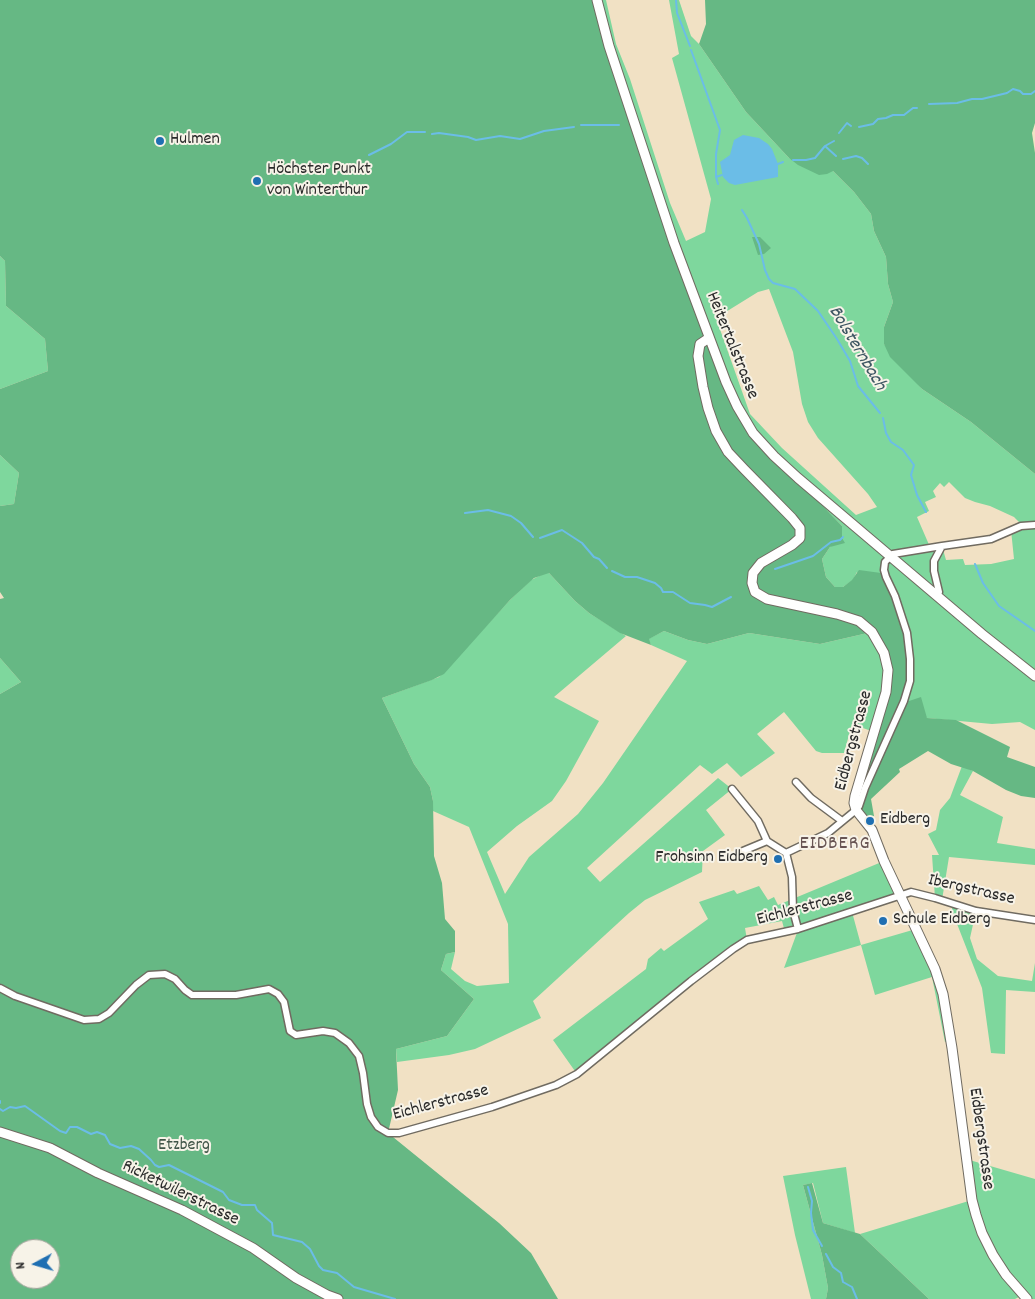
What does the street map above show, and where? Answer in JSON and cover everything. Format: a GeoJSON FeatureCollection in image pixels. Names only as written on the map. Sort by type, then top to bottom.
{"type":"FeatureCollection","features":[{"type":"Feature","properties":{"kind":"street","name":"Heitertalstrasse"},"geometry":{"type":"LineString","coordinates":[[598,0],[609,46],[643,153],[709,338],[736,406],[753,433],[774,456],[890,556],[1035,676]]}},
{"type":"Feature","properties":{"kind":"street","name":"Eidbergstrasse"},"geometry":{"type":"LineString","coordinates":[[709,338],[700,344],[698,356],[702,387],[716,431],[733,458],[800,528],[800,538],[792,545],[761,563],[753,573],[752,583],[755,592],[767,599],[837,614],[859,621],[872,632],[884,653],[888,670],[886,692],[855,796],[856,810],[872,830],[935,969],[943,994],[972,1200],[976,1215],[993,1255],[1006,1275],[1027,1299]]}},
{"type":"Feature","properties":{"kind":"street"},"geometry":{"type":"LineString","coordinates":[[786,852],[828,833],[856,810],[908,692],[910,659],[907,633],[884,570],[885,562],[893,554],[991,539],[1021,526],[1035,524]]}},
{"type":"Feature","properties":{"kind":"street"},"geometry":{"type":"LineString","coordinates":[[938,596],[934,561],[942,546]]}},
{"type":"Feature","properties":{"kind":"street"},"geometry":{"type":"LineString","coordinates":[[796,782],[811,798],[842,821]]}},
{"type":"Feature","properties":{"kind":"street"},"geometry":{"type":"LineString","coordinates":[[732,789],[758,821],[767,841],[786,852],[792,877],[793,910],[798,929]]}},
{"type":"Feature","properties":{"kind":"street"},"geometry":{"type":"LineString","coordinates":[[743,851],[767,841]]}},
{"type":"Feature","properties":{"kind":"street","name":"Ibergstrasse"},"geometry":{"type":"LineString","coordinates":[[900,894],[911,892],[976,911],[1035,920]]}},
{"type":"Feature","properties":{"kind":"street","name":"Eichlerstrasse"},"geometry":{"type":"LineString","coordinates":[[0,988],[15,996],[84,1020],[99,1019],[108,1013],[136,984],[150,975],[165,974],[175,979],[192,995],[236,995],[269,989],[278,994],[284,1002],[290,1031],[296,1035],[323,1031],[335,1033],[349,1043],[359,1056],[371,1117],[378,1127],[388,1134],[399,1133],[492,1107],[556,1085],[577,1074],[733,949],[748,940],[759,936],[798,929],[900,894]]}},
{"type":"Feature","properties":{"kind":"street","name":"Ricketwilerstrasse"},"geometry":{"type":"LineString","coordinates":[[0,1132],[50,1148],[98,1173],[182,1210],[253,1248],[296,1278],[338,1299]]}},
{"type":"Feature","properties":{"kind":"green space","name":"Hulmen"},"geometry":{"type":"Polygon","coordinates":[[[0,0],[597,0],[726,382],[753,433],[842,526],[842,538],[845,543],[830,547],[822,559],[826,577],[835,587],[843,587],[852,580],[859,570],[881,573],[886,577],[901,615],[910,659],[906,702],[921,697],[927,718],[956,720],[1010,747],[1007,757],[1035,767],[1035,798],[1021,796],[1006,790],[973,771],[951,764],[928,751],[899,769],[900,772],[871,799],[874,816],[867,821],[856,810],[888,670],[872,632],[820,644],[749,633],[707,644],[688,640],[664,631],[649,639],[651,645],[620,633],[589,613],[549,573],[534,578],[510,600],[444,674],[382,698],[414,764],[430,787],[433,801],[434,856],[442,883],[445,919],[455,931],[455,952],[446,954],[441,970],[474,999],[447,1036],[396,1049],[398,1090],[388,1133],[499,1223],[531,1253],[558,1299],[0,1299],[0,694],[21,682],[0,658],[0,599],[4,598],[0,592],[0,506],[14,504],[19,473],[0,455],[0,389],[48,371],[45,339],[6,306],[5,261],[0,256],[0,0]]]}},
{"type":"Feature","properties":{"kind":"green space"},"geometry":{"type":"Polygon","coordinates":[[[597,0],[606,0],[616,44],[630,79],[670,203],[686,241],[705,232],[711,199],[672,58],[679,54],[669,0],[679,0],[691,36],[699,44],[746,112],[789,158],[833,171],[854,192],[871,214],[874,231],[886,257],[888,284],[893,302],[884,327],[884,344],[922,389],[971,422],[1035,474],[1035,730],[1020,722],[992,724],[927,718],[906,702],[857,572],[853,580],[843,587],[835,587],[826,577],[822,559],[830,547],[842,538],[842,526],[774,456],[737,406],[674,243],[597,0]],[[769,289],[758,292],[716,318],[750,414],[782,448],[856,515],[877,507],[868,494],[818,438],[808,422],[802,404],[793,352],[769,289]],[[949,482],[944,487],[940,483],[933,491],[936,497],[925,502],[929,511],[917,517],[930,547],[942,546],[946,560],[963,559],[965,565],[991,564],[1014,559],[1011,530],[1021,524],[1014,517],[990,506],[965,498],[949,482]]]}},
{"type":"Feature","properties":{"kind":"green space"},"geometry":{"type":"Polygon","coordinates":[[[705,0],[1035,0],[1035,123],[1032,133],[1035,153],[1035,474],[971,422],[922,389],[890,357],[884,344],[884,327],[893,302],[888,284],[886,257],[874,231],[871,214],[854,192],[833,171],[819,175],[798,165],[789,158],[746,112],[699,44],[706,24],[705,0]]]}},
{"type":"Feature","properties":{"kind":"green space"},"geometry":{"type":"Polygon","coordinates":[[[752,237],[760,237],[771,248],[764,254],[758,255],[752,237]]]}},
{"type":"Feature","properties":{"kind":"green space"},"geometry":{"type":"Polygon","coordinates":[[[0,256],[5,261],[6,306],[45,339],[48,371],[0,389],[0,256]]]}},
{"type":"Feature","properties":{"kind":"green space"},"geometry":{"type":"Polygon","coordinates":[[[0,455],[19,473],[14,504],[0,506],[0,455]]]}},
{"type":"Feature","properties":{"kind":"green space"},"geometry":{"type":"Polygon","coordinates":[[[549,573],[589,613],[626,636],[554,697],[599,721],[566,781],[552,801],[517,826],[487,852],[505,894],[529,857],[578,814],[603,783],[687,661],[651,645],[648,639],[664,631],[688,640],[707,644],[749,633],[820,644],[872,632],[888,670],[874,732],[852,724],[844,753],[822,753],[816,751],[784,712],[757,734],[775,753],[741,777],[727,763],[712,774],[700,765],[587,868],[600,882],[718,778],[732,789],[706,810],[725,835],[703,851],[702,872],[645,900],[629,913],[533,1001],[541,1018],[475,1049],[449,1055],[397,1062],[396,1049],[447,1036],[474,999],[441,970],[446,954],[455,952],[451,969],[465,981],[477,986],[509,983],[508,924],[469,827],[433,811],[430,787],[414,764],[382,698],[439,677],[510,600],[531,580],[549,573]]]}},
{"type":"Feature","properties":{"kind":"green space"},"geometry":{"type":"Polygon","coordinates":[[[0,658],[21,682],[0,694],[0,658]]]}},
{"type":"Feature","properties":{"kind":"green space"},"geometry":{"type":"Polygon","coordinates":[[[962,766],[973,771],[960,795],[1003,817],[997,843],[1035,849],[1035,865],[949,857],[942,900],[935,898],[932,855],[939,855],[928,834],[936,830],[940,810],[950,798],[962,766]]]}},
{"type":"Feature","properties":{"kind":"green space"},"geometry":{"type":"Polygon","coordinates":[[[884,861],[900,895],[852,912],[861,945],[784,968],[798,930],[785,932],[782,921],[745,928],[747,940],[577,1074],[553,1040],[646,969],[648,959],[661,948],[664,951],[708,919],[699,902],[734,890],[737,894],[759,886],[768,900],[774,897],[778,905],[884,861]]]}},
{"type":"Feature","properties":{"kind":"green space"},"geometry":{"type":"Polygon","coordinates":[[[952,903],[976,911],[970,938],[977,959],[998,976],[1032,981],[1035,963],[1035,992],[1006,990],[1005,1054],[991,1053],[982,988],[952,911],[952,903]]]}},
{"type":"Feature","properties":{"kind":"green space"},"geometry":{"type":"Polygon","coordinates":[[[916,929],[935,969],[950,1040],[945,1042],[932,977],[875,995],[861,945],[916,929]]]}},
{"type":"Feature","properties":{"kind":"green space"},"geometry":{"type":"Polygon","coordinates":[[[966,1159],[1035,1179],[1035,1299],[1027,1299],[1023,1295],[1015,1299],[929,1299],[860,1234],[972,1200],[966,1159]]]}},
{"type":"Feature","properties":{"kind":"green space"},"geometry":{"type":"Polygon","coordinates":[[[846,1167],[855,1233],[823,1223],[813,1183],[803,1185],[822,1255],[828,1288],[826,1299],[811,1299],[783,1176],[846,1167]]]}},
{"type":"Feature","properties":{"kind":"green space"},"geometry":{"type":"Polygon","coordinates":[[[812,1183],[823,1223],[860,1234],[929,1299],[826,1299],[828,1288],[822,1255],[803,1185],[812,1183]]]}},
{"type":"Feature","properties":{"kind":"water"},"geometry":{"type":"Polygon","coordinates":[[[743,135],[759,138],[768,144],[778,164],[778,177],[735,185],[729,183],[723,177],[720,162],[730,155],[734,140],[743,135]]]}},
{"type":"Feature","properties":{"kind":"waterway","name":"Bolsternbach"},"geometry":{"type":"LineString","coordinates":[[676,0],[677,13],[690,46]]}},
{"type":"Feature","properties":{"kind":"waterway","name":"Bolsternbach"},"geometry":{"type":"LineString","coordinates":[[691,50],[720,130],[716,154],[716,177]]}},
{"type":"Feature","properties":{"kind":"waterway"},"geometry":{"type":"LineString","coordinates":[[929,104],[957,103],[972,99],[982,99],[1007,93],[1013,89],[1023,94],[1031,94],[1035,91]]}},
{"type":"Feature","properties":{"kind":"waterway"},"geometry":{"type":"LineString","coordinates":[[859,127],[873,124],[878,119],[893,115],[904,115],[913,108],[917,108]]}},
{"type":"Feature","properties":{"kind":"waterway"},"geometry":{"type":"LineString","coordinates":[[839,133],[847,123],[851,126]]}},
{"type":"Feature","properties":{"kind":"waterway"},"geometry":{"type":"LineString","coordinates":[[581,125],[619,125]]}},
{"type":"Feature","properties":{"kind":"waterway"},"geometry":{"type":"LineString","coordinates":[[432,134],[439,133],[476,140],[500,136],[520,139],[544,131],[574,127]]}},
{"type":"Feature","properties":{"kind":"waterway"},"geometry":{"type":"LineString","coordinates":[[369,155],[391,144],[407,132],[425,132]]}},
{"type":"Feature","properties":{"kind":"waterway"},"geometry":{"type":"LineString","coordinates":[[793,160],[815,158],[825,146],[834,141]]}},
{"type":"Feature","properties":{"kind":"waterway"},"geometry":{"type":"LineString","coordinates":[[825,146],[836,156]]}},
{"type":"Feature","properties":{"kind":"waterway"},"geometry":{"type":"LineString","coordinates":[[843,159],[856,156],[862,158],[868,164]]}},
{"type":"Feature","properties":{"kind":"waterway"},"geometry":{"type":"LineString","coordinates":[[778,164],[783,162]]}},
{"type":"Feature","properties":{"kind":"waterway","name":"Bolsternbach"},"geometry":{"type":"LineString","coordinates":[[718,184],[716,177],[722,175]]}},
{"type":"Feature","properties":{"kind":"waterway","name":"Bolsternbach"},"geometry":{"type":"LineString","coordinates":[[742,210],[759,244],[769,279],[773,283],[795,289],[818,311],[850,361],[858,386],[880,413]]}},
{"type":"Feature","properties":{"kind":"waterway","name":"Bolsternbach"},"geometry":{"type":"LineString","coordinates":[[883,418],[886,433],[891,442],[903,450],[914,465],[911,475],[917,495],[926,512]]}},
{"type":"Feature","properties":{"kind":"waterway"},"geometry":{"type":"LineString","coordinates":[[465,513],[488,510],[511,516],[521,523],[533,537]]}},
{"type":"Feature","properties":{"kind":"waterway"},"geometry":{"type":"LineString","coordinates":[[540,538],[562,530],[582,543],[607,568]]}},
{"type":"Feature","properties":{"kind":"waterway"},"geometry":{"type":"LineString","coordinates":[[775,569],[813,556],[831,542],[840,540],[843,537]]}},
{"type":"Feature","properties":{"kind":"waterway","name":"Bolsternbach"},"geometry":{"type":"LineString","coordinates":[[975,564],[983,583],[999,606],[1035,631]]}},
{"type":"Feature","properties":{"kind":"waterway"},"geometry":{"type":"LineString","coordinates":[[612,571],[625,577],[637,577],[655,583],[663,592],[673,592],[690,603],[712,607],[731,597]]}},
{"type":"Feature","properties":{"kind":"waterway"},"geometry":{"type":"LineString","coordinates":[[0,1109],[3,1111],[10,1107],[25,1106],[60,1131],[66,1133],[70,1127],[77,1127],[91,1134],[97,1132],[105,1135],[110,1144],[120,1148],[131,1146],[139,1149],[159,1167],[169,1165],[223,1192],[229,1200],[242,1205],[255,1205],[257,1210],[272,1223],[273,1235],[302,1242],[310,1249],[323,1270],[337,1273],[354,1287],[395,1299]]}},
{"type":"Feature","properties":{"kind":"waterway"},"geometry":{"type":"LineString","coordinates":[[808,1187],[812,1201],[813,1230],[822,1246]]}},
{"type":"Feature","properties":{"kind":"waterway"},"geometry":{"type":"LineString","coordinates":[[826,1254],[833,1267],[841,1273],[843,1282],[852,1287],[857,1299]]}},
{"type":"Feature","properties":{"kind":"place","name":"Hulmen"},"geometry":{"type":"Point","coordinates":[160,141]}},
{"type":"Feature","properties":{"kind":"place","name":"Höchster Punkt von Winterthur"},"geometry":{"type":"Point","coordinates":[257,181]}},
{"type":"Feature","properties":{"kind":"place","name":"Eidberg"},"geometry":{"type":"Point","coordinates":[870,821]}},
{"type":"Feature","properties":{"kind":"place","name":"Frohsinn Eidberg"},"geometry":{"type":"Point","coordinates":[778,859]}},
{"type":"Feature","properties":{"kind":"place","name":"Schule Eidberg"},"geometry":{"type":"Point","coordinates":[883,921]}},
{"type":"Feature","properties":{"kind":"district","name":"EIDBERG"},"geometry":{"type":"Point","coordinates":[835,845]}},
{"type":"Feature","properties":{"kind":"park label","name":"Etzberg"},"geometry":{"type":"Point","coordinates":[184,1147]}}]}
